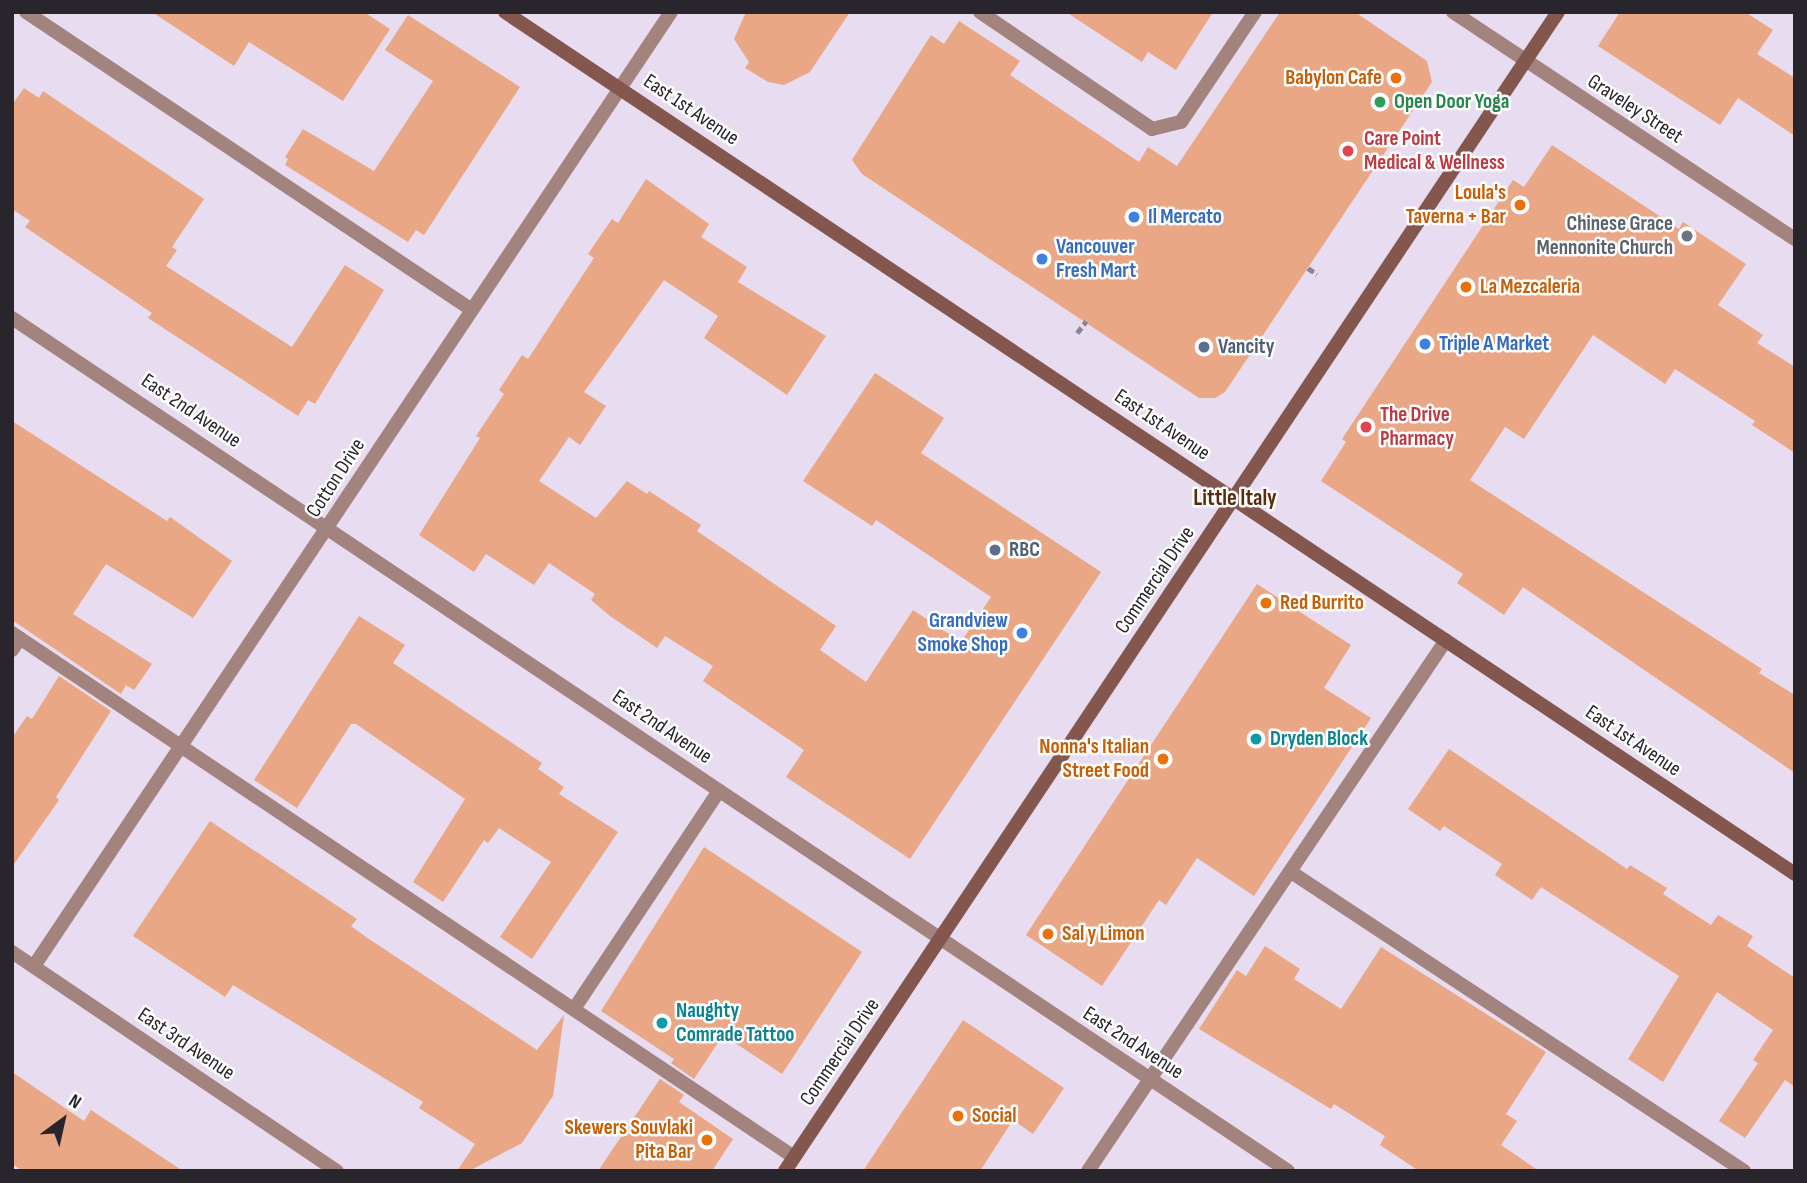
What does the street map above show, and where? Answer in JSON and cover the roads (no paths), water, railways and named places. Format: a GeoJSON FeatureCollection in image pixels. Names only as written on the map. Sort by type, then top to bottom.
{"type":"FeatureCollection","features":[{"type":"Feature","properties":{"kind":"main road","name":"East 1st Avenue"},"geometry":{"type":"LineString","coordinates":[[505,12],[1795,874]]}},
{"type":"Feature","properties":{"kind":"main road","name":"Commercial Drive"},"geometry":{"type":"LineString","coordinates":[[785,1171],[1558,12]]}},
{"type":"Feature","properties":{"kind":"street"},"geometry":{"type":"LineString","coordinates":[[26,12],[472,310]]}},
{"type":"Feature","properties":{"kind":"street","name":"Cotton Drive"},"geometry":{"type":"LineString","coordinates":[[34,967],[671,12]]}},
{"type":"Feature","properties":{"kind":"street"},"geometry":{"type":"LineString","coordinates":[[980,12],[1152,129],[1181,122],[1255,12]]}},
{"type":"Feature","properties":{"kind":"street","name":"Graveley Street"},"geometry":{"type":"LineString","coordinates":[[1453,12],[1795,239]]}},
{"type":"Feature","properties":{"kind":"street","name":"East 2nd Avenue"},"geometry":{"type":"LineString","coordinates":[[12,318],[940,941],[1288,1171]]}},
{"type":"Feature","properties":{"kind":"street"},"geometry":{"type":"LineString","coordinates":[[15,640],[182,747],[794,1157]]}},
{"type":"Feature","properties":{"kind":"street"},"geometry":{"type":"LineString","coordinates":[[1088,1171],[1446,640]]}},
{"type":"Feature","properties":{"kind":"street"},"geometry":{"type":"LineString","coordinates":[[574,1009],[719,791]]}},
{"type":"Feature","properties":{"kind":"street"},"geometry":{"type":"LineString","coordinates":[[1291,872],[1744,1171]]}},
{"type":"Feature","properties":{"kind":"street","name":"East 3rd Avenue"},"geometry":{"type":"LineString","coordinates":[[12,952],[337,1171]]}},
{"type":"Feature","properties":{"kind":"place","name":"Babylon Cafe"},"geometry":{"type":"Point","coordinates":[1396,78]}},
{"type":"Feature","properties":{"kind":"place","name":"Open Door Yoga"},"geometry":{"type":"Point","coordinates":[1380,102]}},
{"type":"Feature","properties":{"kind":"place","name":"Care Point Medical & Wellness"},"geometry":{"type":"Point","coordinates":[1348,151]}},
{"type":"Feature","properties":{"kind":"place","name":"Loula's Taverna + Bar"},"geometry":{"type":"Point","coordinates":[1520,205]}},
{"type":"Feature","properties":{"kind":"place","name":"Il Mercato"},"geometry":{"type":"Point","coordinates":[1134,217]}},
{"type":"Feature","properties":{"kind":"place","name":"Chinese Grace Mennonite Church"},"geometry":{"type":"Point","coordinates":[1687,236]}},
{"type":"Feature","properties":{"kind":"place","name":"Vancouver Fresh Mart"},"geometry":{"type":"Point","coordinates":[1042,259]}},
{"type":"Feature","properties":{"kind":"place","name":"La Mezcaleria"},"geometry":{"type":"Point","coordinates":[1466,287]}},
{"type":"Feature","properties":{"kind":"place","name":"Triple A Market"},"geometry":{"type":"Point","coordinates":[1425,344]}},
{"type":"Feature","properties":{"kind":"place","name":"Vancity"},"geometry":{"type":"Point","coordinates":[1204,347]}},
{"type":"Feature","properties":{"kind":"place","name":"The Drive Pharmacy"},"geometry":{"type":"Point","coordinates":[1366,427]}},
{"type":"Feature","properties":{"kind":"place","name":"RBC"},"geometry":{"type":"Point","coordinates":[995,550]}},
{"type":"Feature","properties":{"kind":"place","name":"Red Burrito"},"geometry":{"type":"Point","coordinates":[1266,603]}},
{"type":"Feature","properties":{"kind":"place","name":"Grandview Smoke Shop"},"geometry":{"type":"Point","coordinates":[1022,633]}},
{"type":"Feature","properties":{"kind":"place","name":"Dryden Block"},"geometry":{"type":"Point","coordinates":[1256,739]}},
{"type":"Feature","properties":{"kind":"place","name":"Nonna's Italian Street Food"},"geometry":{"type":"Point","coordinates":[1163,759]}},
{"type":"Feature","properties":{"kind":"place","name":"Sal y Limon"},"geometry":{"type":"Point","coordinates":[1048,934]}},
{"type":"Feature","properties":{"kind":"place","name":"Naughty Comrade Tattoo"},"geometry":{"type":"Point","coordinates":[662,1023]}},
{"type":"Feature","properties":{"kind":"place","name":"Social"},"geometry":{"type":"Point","coordinates":[958,1116]}},
{"type":"Feature","properties":{"kind":"place","name":"Skewers Souvlaki Pita Bar"},"geometry":{"type":"Point","coordinates":[707,1140]}},
{"type":"Feature","properties":{"kind":"district","name":"Little Italy"},"geometry":{"type":"Point","coordinates":[1235,498]}}]}
